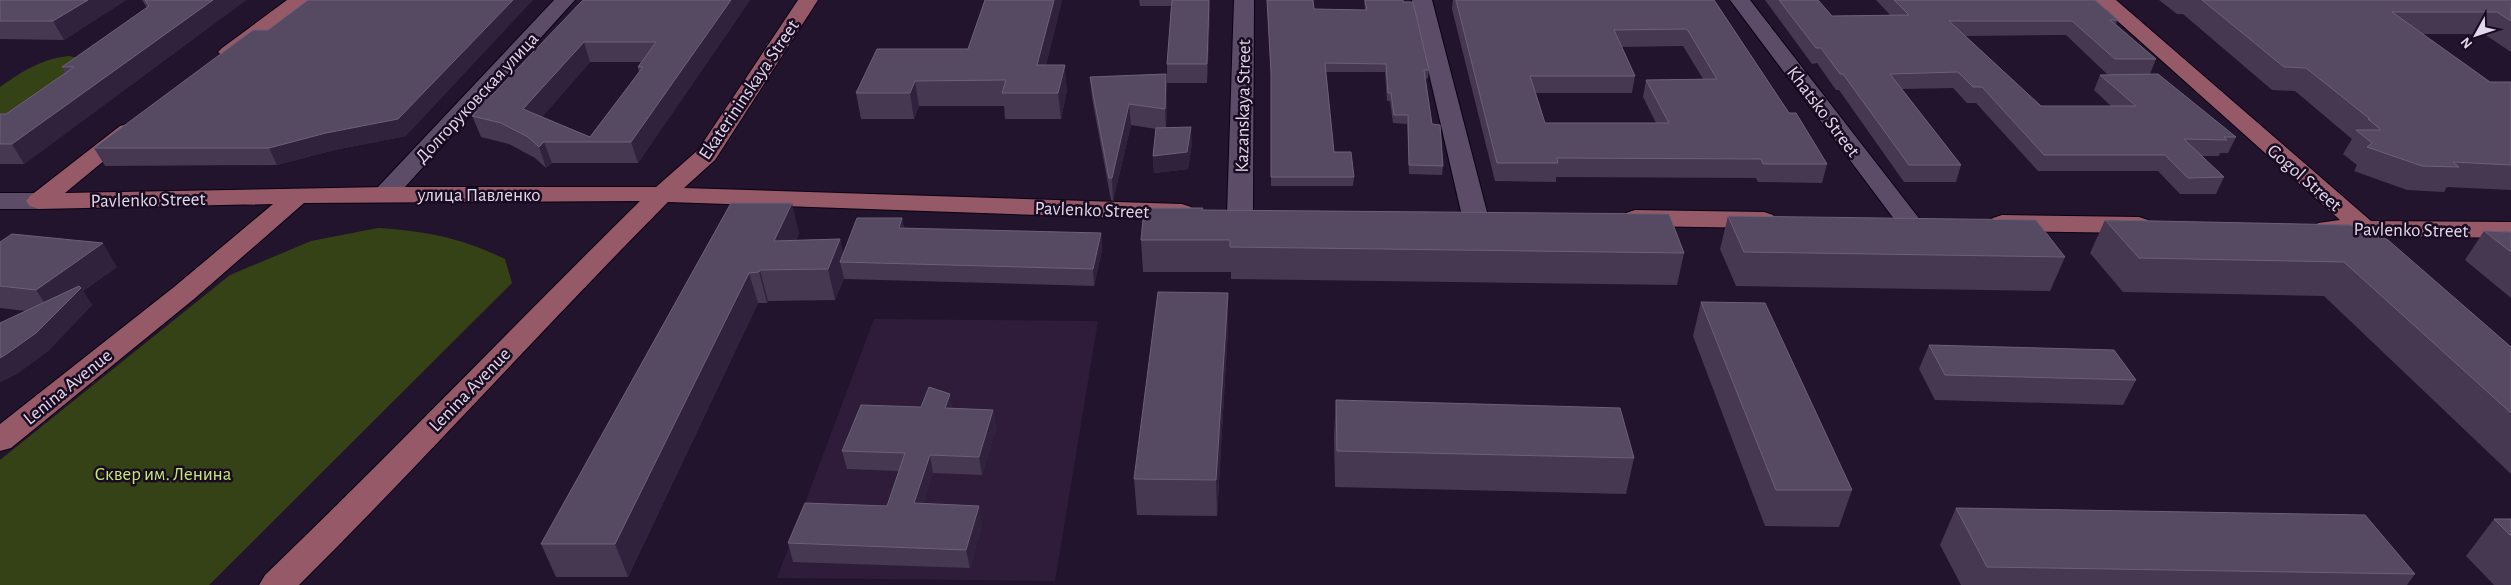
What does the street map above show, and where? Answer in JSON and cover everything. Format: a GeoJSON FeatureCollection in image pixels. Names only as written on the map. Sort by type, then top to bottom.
{"type":"FeatureCollection","features":[{"type":"Feature","properties":{"kind":"main road"},"geometry":{"type":"LineString","coordinates":[[211,66],[300,0]]}},
{"type":"Feature","properties":{"kind":"main road","name":"Ekaterininskaya Street"},"geometry":{"type":"LineString","coordinates":[[662,194],[707,155],[808,0]]}},
{"type":"Feature","properties":{"kind":"main road","name":"Gogol Street"},"geometry":{"type":"LineString","coordinates":[[2104,0],[2396,254]]}},
{"type":"Feature","properties":{"kind":"main road"},"geometry":{"type":"LineString","coordinates":[[39,202],[141,121]]}},
{"type":"Feature","properties":{"kind":"main road","name":"улица Павленко"},"geometry":{"type":"LineString","coordinates":[[296,197],[385,194],[662,194]]}},
{"type":"Feature","properties":{"kind":"main road","name":"Pavlenko Street"},"geometry":{"type":"LineString","coordinates":[[662,194],[708,197],[1232,212]]}},
{"type":"Feature","properties":{"kind":"main road","name":"Lenina Avenue"},"geometry":{"type":"LineString","coordinates":[[277,585],[364,500],[566,289],[662,194]]}},
{"type":"Feature","properties":{"kind":"main road","name":"Pavlenko Street"},"geometry":{"type":"LineString","coordinates":[[39,202],[296,197]]}},
{"type":"Feature","properties":{"kind":"main road","name":"Lenina Avenue"},"geometry":{"type":"LineString","coordinates":[[0,440],[184,293],[296,197]]}},
{"type":"Feature","properties":{"kind":"main road"},"geometry":{"type":"LineString","coordinates":[[1609,218],[1783,220]]}},
{"type":"Feature","properties":{"kind":"main road"},"geometry":{"type":"LineString","coordinates":[[1880,222],[1919,222]]}},
{"type":"Feature","properties":{"kind":"main road"},"geometry":{"type":"LineString","coordinates":[[1977,223],[2166,226]]}},
{"type":"Feature","properties":{"kind":"main road","name":"Pavlenko Street"},"geometry":{"type":"LineString","coordinates":[[2305,228],[2511,230]]}},
{"type":"Feature","properties":{"kind":"street","name":"Долгоруковская улица"},"geometry":{"type":"LineString","coordinates":[[385,194],[565,0]]}},
{"type":"Feature","properties":{"kind":"street","name":"Kazanskaya Street"},"geometry":{"type":"LineString","coordinates":[[1232,212],[1244,0]]}},
{"type":"Feature","properties":{"kind":"street"},"geometry":{"type":"LineString","coordinates":[[1422,0],[1475,216]]}},
{"type":"Feature","properties":{"kind":"street","name":"Khatsko Street"},"geometry":{"type":"LineString","coordinates":[[1740,0],[1919,222]]}},
{"type":"Feature","properties":{"kind":"street","name":"Pavlenko Street"},"geometry":{"type":"LineString","coordinates":[[0,202],[39,202]]}},
{"type":"Feature","properties":{"kind":"shaded area"},"geometry":{"type":"Polygon","coordinates":[[[874,319],[1098,321],[1055,581],[777,578],[874,319]]]}},
{"type":"Feature","properties":{"kind":"green space"},"geometry":{"type":"Polygon","coordinates":[[[69,56],[78,58],[81,61],[12,112],[0,117],[0,87],[41,63],[69,56]]]}},
{"type":"Feature","properties":{"kind":"green space","name":"Сквер им. Ленина"},"geometry":{"type":"Polygon","coordinates":[[[378,228],[412,231],[443,237],[489,252],[505,259],[512,283],[209,585],[0,585],[0,460],[230,275],[311,241],[378,228]]]}},
{"type":"Feature","properties":{"kind":"building"},"geometry":{"type":"Polygon","coordinates":[[[0,0],[88,0],[53,21],[0,21],[0,0]]]}},
{"type":"Feature","properties":{"kind":"building"},"geometry":{"type":"Polygon","coordinates":[[[145,0],[213,0],[12,144],[0,144],[0,114],[6,114],[74,67],[62,67],[149,6],[145,0]]]}},
{"type":"Feature","properties":{"kind":"building"},"geometry":{"type":"Polygon","coordinates":[[[308,0],[513,0],[398,119],[326,133],[269,148],[94,148],[253,30],[268,30],[308,0]]]}},
{"type":"Feature","properties":{"kind":"building"},"geometry":{"type":"Polygon","coordinates":[[[583,0],[731,0],[631,142],[544,142],[539,147],[528,137],[501,123],[472,116],[477,111],[468,106],[477,90],[491,96],[583,0]],[[584,42],[523,109],[590,137],[643,67],[638,67],[656,42],[584,42]]]}},
{"type":"Feature","properties":{"kind":"building"},"geometry":{"type":"Polygon","coordinates":[[[985,0],[1054,0],[1037,65],[1065,65],[1058,93],[1002,93],[1006,80],[915,81],[910,93],[856,93],[877,49],[968,49],[985,0]]]}},
{"type":"Feature","properties":{"kind":"building"},"geometry":{"type":"Polygon","coordinates":[[[1172,0],[1209,0],[1207,64],[1167,64],[1172,0]]]}},
{"type":"Feature","properties":{"kind":"building"},"geometry":{"type":"Polygon","coordinates":[[[1267,0],[1313,0],[1314,9],[1367,10],[1365,0],[1403,0],[1403,2],[1413,2],[1429,70],[1424,70],[1432,124],[1440,125],[1443,166],[1409,165],[1408,115],[1394,115],[1391,93],[1388,93],[1386,64],[1325,63],[1334,152],[1351,152],[1354,177],[1271,177],[1271,72],[1267,0]]]}},
{"type":"Feature","properties":{"kind":"building"},"geometry":{"type":"Polygon","coordinates":[[[1456,0],[1714,0],[1789,113],[1796,113],[1827,164],[1763,164],[1761,159],[1557,158],[1558,163],[1497,163],[1456,0]],[[1687,29],[1614,30],[1635,76],[1530,76],[1545,123],[1669,123],[1646,80],[1717,79],[1687,29]]]}},
{"type":"Feature","properties":{"kind":"building"},"geometry":{"type":"Polygon","coordinates":[[[1779,0],[1818,0],[1832,16],[1909,15],[1894,0],[2095,0],[2118,20],[2110,20],[2156,59],[2115,59],[2072,21],[1949,21],[2041,106],[2136,106],[2100,75],[2158,74],[2236,137],[2224,137],[2227,140],[2184,139],[2224,177],[2188,178],[2165,155],[2044,155],[1982,87],[1973,87],[1958,72],[1890,74],[1961,165],[1909,165],[1843,74],[1840,74],[1821,48],[1816,48],[1779,0]]]}},
{"type":"Feature","properties":{"kind":"building"},"geometry":{"type":"Polygon","coordinates":[[[2202,0],[2511,0],[2511,21],[2497,12],[2392,12],[2490,82],[2511,82],[2511,165],[2453,162],[2459,167],[2422,166],[2367,147],[2372,143],[2356,130],[2381,130],[2368,119],[2370,119],[2306,68],[2284,67],[2202,0]]]}},
{"type":"Feature","properties":{"kind":"building"},"geometry":{"type":"Polygon","coordinates":[[[1166,74],[1165,109],[1129,104],[1112,178],[1109,178],[1090,77],[1166,74]]]}},
{"type":"Feature","properties":{"kind":"building"},"geometry":{"type":"Polygon","coordinates":[[[1191,127],[1187,152],[1153,156],[1156,128],[1191,127]]]}},
{"type":"Feature","properties":{"kind":"building"},"geometry":{"type":"Polygon","coordinates":[[[731,203],[792,203],[774,241],[840,239],[828,269],[760,270],[759,272],[749,273],[615,544],[541,544],[731,203]]]}},
{"type":"Feature","properties":{"kind":"building"},"geometry":{"type":"Polygon","coordinates":[[[1144,208],[1669,214],[1684,253],[1230,247],[1230,240],[1141,240],[1144,208]]]}},
{"type":"Feature","properties":{"kind":"building"},"geometry":{"type":"Polygon","coordinates":[[[1728,216],[2036,220],[2065,257],[1744,252],[1728,216]]]}},
{"type":"Feature","properties":{"kind":"building"},"geometry":{"type":"Polygon","coordinates":[[[857,218],[902,218],[899,228],[1101,233],[1093,269],[840,262],[857,218]]]}},
{"type":"Feature","properties":{"kind":"building"},"geometry":{"type":"Polygon","coordinates":[[[2105,220],[2350,225],[2367,229],[2388,240],[2511,347],[2511,413],[2344,262],[2139,258],[2105,220]]]}},
{"type":"Feature","properties":{"kind":"building"},"geometry":{"type":"Polygon","coordinates":[[[2484,231],[2511,232],[2511,252],[2484,231]]]}},
{"type":"Feature","properties":{"kind":"building"},"geometry":{"type":"Polygon","coordinates":[[[12,234],[103,243],[36,290],[0,286],[0,242],[12,234]]]}},
{"type":"Feature","properties":{"kind":"building"},"geometry":{"type":"Polygon","coordinates":[[[79,286],[81,288],[36,333],[0,358],[0,323],[79,286]]]}},
{"type":"Feature","properties":{"kind":"building"},"geometry":{"type":"Polygon","coordinates":[[[1158,292],[1228,293],[1216,480],[1134,479],[1158,292]]]}},
{"type":"Feature","properties":{"kind":"building"},"geometry":{"type":"Polygon","coordinates":[[[1701,302],[1765,303],[1852,490],[1776,490],[1701,302]]]}},
{"type":"Feature","properties":{"kind":"building"},"geometry":{"type":"Polygon","coordinates":[[[1929,345],[2114,350],[2136,380],[1945,375],[1929,345]]]}},
{"type":"Feature","properties":{"kind":"building"},"geometry":{"type":"Polygon","coordinates":[[[929,387],[950,394],[945,408],[993,410],[979,457],[930,455],[914,503],[979,506],[966,550],[788,543],[805,503],[887,506],[905,453],[842,451],[861,405],[921,407],[929,387]]]}},
{"type":"Feature","properties":{"kind":"building"},"geometry":{"type":"Polygon","coordinates":[[[1336,400],[1620,408],[1634,458],[1337,451],[1336,400]]]}},
{"type":"Feature","properties":{"kind":"building"},"geometry":{"type":"Polygon","coordinates":[[[1956,508],[2365,515],[2415,574],[1987,567],[1956,508]]]}},
{"type":"Feature","properties":{"kind":"building"},"geometry":{"type":"Polygon","coordinates":[[[2494,519],[2511,519],[2511,536],[2494,519]]]}}]}
